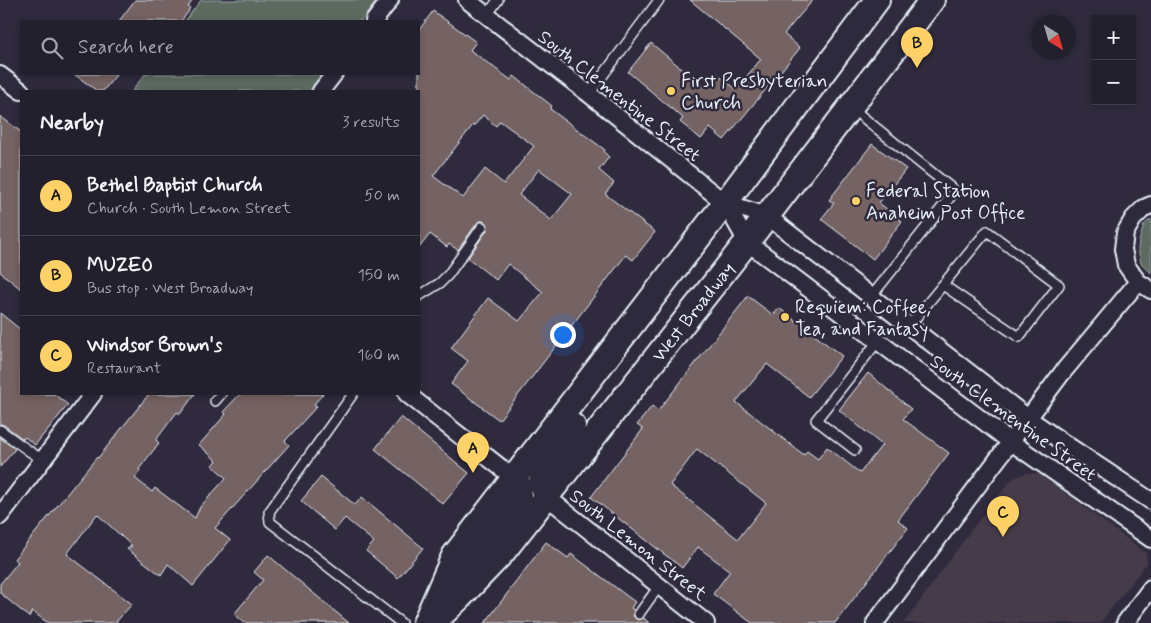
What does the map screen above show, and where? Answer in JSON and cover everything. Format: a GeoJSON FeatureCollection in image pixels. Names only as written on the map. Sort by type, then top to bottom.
{"type":"FeatureCollection","features":[{"type":"Feature","properties":{"kind":"main road","name":"West Broadway"},"geometry":{"type":"LineString","coordinates":[[425,623],[454,556],[725,203],[877,0]]}},
{"type":"Feature","properties":{"kind":"main road","name":"West Broadway"},"geometry":{"type":"LineString","coordinates":[[433,623],[502,553],[547,497],[850,107],[914,10],[932,0]]}},
{"type":"Feature","properties":{"kind":"main road"},"geometry":{"type":"LineString","coordinates":[[547,497],[541,481],[546,467],[556,450],[618,364],[619,350],[615,345]]}},
{"type":"Feature","properties":{"kind":"main road"},"geometry":{"type":"LineString","coordinates":[[460,597],[460,584],[465,573],[493,532],[514,506],[519,496],[520,488],[514,478]]}},
{"type":"Feature","properties":{"kind":"street"},"geometry":{"type":"LineString","coordinates":[[375,20],[390,0]]}},
{"type":"Feature","properties":{"kind":"street","name":"South Clementine Street"},"geometry":{"type":"LineString","coordinates":[[467,0],[589,94],[725,203],[767,216],[1028,418],[1151,501]]}},
{"type":"Feature","properties":{"kind":"street"},"geometry":{"type":"LineString","coordinates":[[0,75],[20,90]]}},
{"type":"Feature","properties":{"kind":"street"},"geometry":{"type":"LineString","coordinates":[[322,90],[333,75]]}},
{"type":"Feature","properties":{"kind":"street","name":"South Clementine Street"},"geometry":{"type":"LineString","coordinates":[[725,203],[747,242],[1011,442],[1151,539]]}},
{"type":"Feature","properties":{"kind":"street"},"geometry":{"type":"LineString","coordinates":[[876,623],[1062,373],[1144,286],[1126,265],[1123,249],[1125,233],[1133,219],[1144,208],[1151,205]]}},
{"type":"Feature","properties":{"kind":"street"},"geometry":{"type":"LineString","coordinates":[[0,516],[92,395]]}},
{"type":"Feature","properties":{"kind":"street"},"geometry":{"type":"LineString","coordinates":[[408,395],[514,478]]}},
{"type":"Feature","properties":{"kind":"street","name":"South Lemon Street"},"geometry":{"type":"LineString","coordinates":[[547,497],[706,623]]}},
{"type":"Feature","properties":{"kind":"street"},"geometry":{"type":"LineString","coordinates":[[1125,623],[1151,588]]}},
{"type":"Feature","properties":{"kind":"lane"},"geometry":{"type":"LineString","coordinates":[[486,15],[498,0]]}},
{"type":"Feature","properties":{"kind":"lane"},"geometry":{"type":"LineString","coordinates":[[589,94],[660,0]]}},
{"type":"Feature","properties":{"kind":"lane"},"geometry":{"type":"LineString","coordinates":[[850,107],[955,191],[871,297]]}},
{"type":"Feature","properties":{"kind":"lane"},"geometry":{"type":"LineString","coordinates":[[420,295],[440,284],[482,228]]}},
{"type":"Feature","properties":{"kind":"lane"},"geometry":{"type":"LineString","coordinates":[[909,326],[987,231],[1059,285],[1019,337],[943,285]]}},
{"type":"Feature","properties":{"kind":"lane"},"geometry":{"type":"LineString","coordinates":[[855,450],[816,420],[878,341]]}},
{"type":"Feature","properties":{"kind":"lane"},"geometry":{"type":"LineString","coordinates":[[352,395],[269,512],[270,522],[401,623]]}},
{"type":"Feature","properties":{"kind":"lane"},"geometry":{"type":"LineString","coordinates":[[0,430],[43,460]]}},
{"type":"Feature","properties":{"kind":"lane"},"geometry":{"type":"LineString","coordinates":[[638,614],[659,586]]}},
{"type":"Feature","properties":{"kind":"shaded area"},"geometry":{"type":"Polygon","coordinates":[[[1026,473],[1040,474],[1146,553],[1147,563],[1100,623],[904,623],[974,526],[1012,479],[1026,473]]]}},
{"type":"Feature","properties":{"kind":"green space"},"geometry":{"type":"Polygon","coordinates":[[[201,0],[377,0],[362,20],[186,20],[201,0]]]}},
{"type":"Feature","properties":{"kind":"green space"},"geometry":{"type":"Polygon","coordinates":[[[144,75],[321,75],[310,90],[133,90],[144,75]]]}},
{"type":"Feature","properties":{"kind":"green space"},"geometry":{"type":"Polygon","coordinates":[[[1151,219],[1151,273],[1141,263],[1138,249],[1144,225],[1151,219]]]}},
{"type":"Feature","properties":{"kind":"building"},"geometry":{"type":"Polygon","coordinates":[[[135,0],[193,0],[188,7],[190,8],[189,11],[182,20],[120,20],[135,0]]]}},
{"type":"Feature","properties":{"kind":"building"},"geometry":{"type":"Polygon","coordinates":[[[690,0],[813,0],[784,34],[800,48],[724,140],[710,128],[701,139],[680,122],[683,118],[628,72],[651,43],[705,88],[717,74],[736,89],[761,59],[690,0]]]}},
{"type":"Feature","properties":{"kind":"building"},"geometry":{"type":"Polygon","coordinates":[[[433,11],[476,42],[470,50],[511,80],[514,76],[552,106],[550,109],[605,150],[604,152],[609,157],[599,170],[614,183],[605,194],[655,232],[633,260],[626,255],[499,420],[451,384],[468,361],[451,348],[488,298],[519,321],[543,292],[508,264],[496,280],[468,258],[487,230],[488,225],[483,221],[477,223],[458,250],[449,244],[447,247],[430,234],[420,247],[420,29],[433,11]],[[483,115],[433,176],[463,198],[485,169],[504,184],[534,146],[500,121],[496,126],[483,115]],[[539,169],[519,195],[551,220],[572,194],[539,169]]]}},
{"type":"Feature","properties":{"kind":"building"},"geometry":{"type":"Polygon","coordinates":[[[75,75],[116,75],[104,90],[96,90],[75,75]]]}},
{"type":"Feature","properties":{"kind":"building"},"geometry":{"type":"Polygon","coordinates":[[[0,116],[20,131],[20,288],[0,272],[0,116]]]}},
{"type":"Feature","properties":{"kind":"building","name":"Federal Station Anaheim Post Office"},"geometry":{"type":"Polygon","coordinates":[[[872,144],[906,169],[879,203],[902,221],[873,259],[821,219],[834,203],[829,200],[872,144]]]}},
{"type":"Feature","properties":{"kind":"building"},"geometry":{"type":"Polygon","coordinates":[[[748,296],[773,315],[779,308],[842,356],[809,397],[767,364],[736,402],[804,455],[807,451],[818,459],[827,447],[860,473],[882,445],[839,410],[868,373],[911,409],[903,419],[949,453],[898,520],[908,528],[835,623],[752,623],[713,594],[730,571],[698,547],[682,568],[591,497],[643,429],[637,425],[652,406],[658,411],[748,296]],[[697,449],[670,485],[738,539],[766,503],[697,449]]]}},
{"type":"Feature","properties":{"kind":"building"},"geometry":{"type":"Polygon","coordinates":[[[0,313],[20,329],[20,395],[55,395],[68,405],[35,445],[25,437],[23,439],[0,424],[0,313]]]}},
{"type":"Feature","properties":{"kind":"building"},"geometry":{"type":"Polygon","coordinates":[[[148,395],[194,395],[180,414],[177,412],[156,440],[159,443],[139,469],[140,471],[135,478],[152,492],[155,488],[195,518],[200,507],[226,478],[212,465],[217,461],[199,445],[226,414],[223,412],[239,395],[322,395],[314,404],[317,406],[285,441],[289,445],[215,528],[230,540],[193,586],[168,564],[161,575],[127,549],[132,546],[97,514],[67,554],[132,604],[115,623],[48,623],[32,611],[29,617],[0,593],[0,584],[18,562],[14,559],[148,395]]]}},
{"type":"Feature","properties":{"kind":"building"},"geometry":{"type":"Polygon","coordinates":[[[401,417],[469,473],[443,504],[375,449],[401,417]]]}},
{"type":"Feature","properties":{"kind":"building"},"geometry":{"type":"Polygon","coordinates":[[[0,438],[15,449],[0,467],[0,438]]]}},
{"type":"Feature","properties":{"kind":"building"},"geometry":{"type":"Polygon","coordinates":[[[321,477],[355,505],[362,497],[423,548],[398,578],[366,551],[374,542],[345,518],[335,530],[301,501],[321,477]]]}},
{"type":"Feature","properties":{"kind":"building"},"geometry":{"type":"Polygon","coordinates":[[[546,542],[568,558],[571,554],[635,602],[631,608],[634,610],[634,617],[638,620],[644,618],[649,623],[485,623],[546,542]]]}},
{"type":"Feature","properties":{"kind":"building"},"geometry":{"type":"Polygon","coordinates":[[[268,555],[349,623],[245,623],[234,614],[263,580],[254,572],[268,555]]]}},
{"type":"Feature","properties":{"kind":"place","name":"MUZEO"},"geometry":{"type":"Point","coordinates":[917,68]}},
{"type":"Feature","properties":{"kind":"place","name":"First Presbyterian Church"},"geometry":{"type":"Point","coordinates":[671,91]}},
{"type":"Feature","properties":{"kind":"place","name":"Federal Station Anaheim Post Office"},"geometry":{"type":"Point","coordinates":[856,201]}},
{"type":"Feature","properties":{"kind":"place","name":"Requiem: Coffee, Tea, and Fantasy"},"geometry":{"type":"Point","coordinates":[785,317]}},
{"type":"Feature","properties":{"kind":"place","name":"Bethel Baptist Church"},"geometry":{"type":"Point","coordinates":[473,473]}},
{"type":"Feature","properties":{"kind":"place","name":"Windsor Brown's"},"geometry":{"type":"Point","coordinates":[1003,537]}}]}
